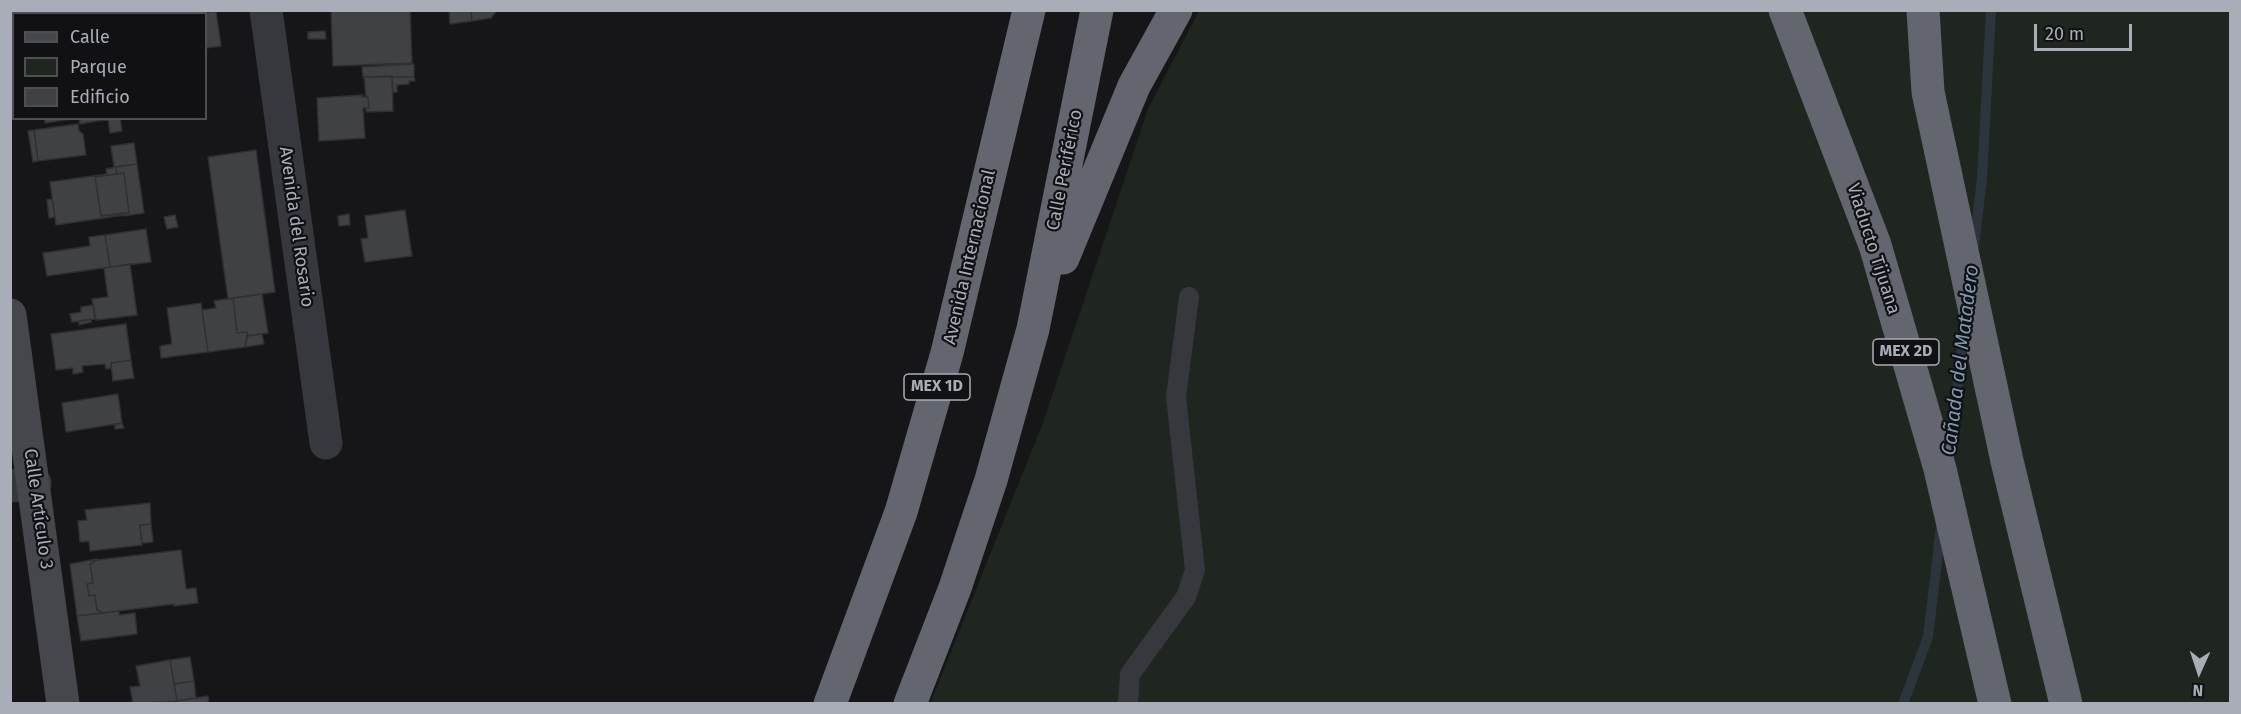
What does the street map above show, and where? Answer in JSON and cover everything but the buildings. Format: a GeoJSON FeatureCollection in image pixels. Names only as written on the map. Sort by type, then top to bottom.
{"type":"FeatureCollection","features":[{"type":"Feature","properties":{"kind":"highway"},"geometry":{"type":"LineString","coordinates":[[1005,10],[1017,63]]}},
{"type":"Feature","properties":{"kind":"highway","name":"Avenida Internacional"},"geometry":{"type":"LineString","coordinates":[[830,704],[901,512],[947,353],[1029,10]]}},
{"type":"Feature","properties":{"kind":"highway","name":"Calle Periférico"},"geometry":{"type":"LineString","coordinates":[[1034,329],[1097,10]]}},
{"type":"Feature","properties":{"kind":"highway"},"geometry":{"type":"LineString","coordinates":[[913,702],[955,588],[991,480],[1034,329],[1134,86],[1176,10]]}},
{"type":"Feature","properties":{"kind":"highway","name":"Viaducto Tijuana"},"geometry":{"type":"LineString","coordinates":[[1785,10],[1875,245],[1940,469],[1995,704]]}},
{"type":"Feature","properties":{"kind":"highway"},"geometry":{"type":"LineString","coordinates":[[1923,10],[1928,92],[2007,461],[2066,704]]}},
{"type":"Feature","properties":{"kind":"street","name":"Avenida del Rosario"},"geometry":{"type":"LineString","coordinates":[[266,10],[326,443]]}},
{"type":"Feature","properties":{"kind":"street","name":"Calle Artículo 3"},"geometry":{"type":"LineString","coordinates":[[10,315],[23,485],[63,704]]}},
{"type":"Feature","properties":{"kind":"lane"},"geometry":{"type":"LineString","coordinates":[[1128,704],[1130,674],[1186,597],[1195,570],[1176,397],[1189,297]]}},
{"type":"Feature","properties":{"kind":"green space"},"geometry":{"type":"Polygon","coordinates":[[[1199,11],[2230,11],[2230,703],[930,704],[1043,423],[1148,109],[1199,11]]]}},
{"type":"Feature","properties":{"kind":"waterway","name":"Cañada del Matadero"},"geometry":{"type":"LineString","coordinates":[[1974,246],[1982,178],[1991,10]]}},
{"type":"Feature","properties":{"kind":"waterway","name":"Cañada del Matadero"},"geometry":{"type":"LineString","coordinates":[[1949,458],[1965,322]]}},
{"type":"Feature","properties":{"kind":"waterway","name":"Cañada del Matadero"},"geometry":{"type":"LineString","coordinates":[[1903,704],[1928,637],[1941,527]]}}]}
